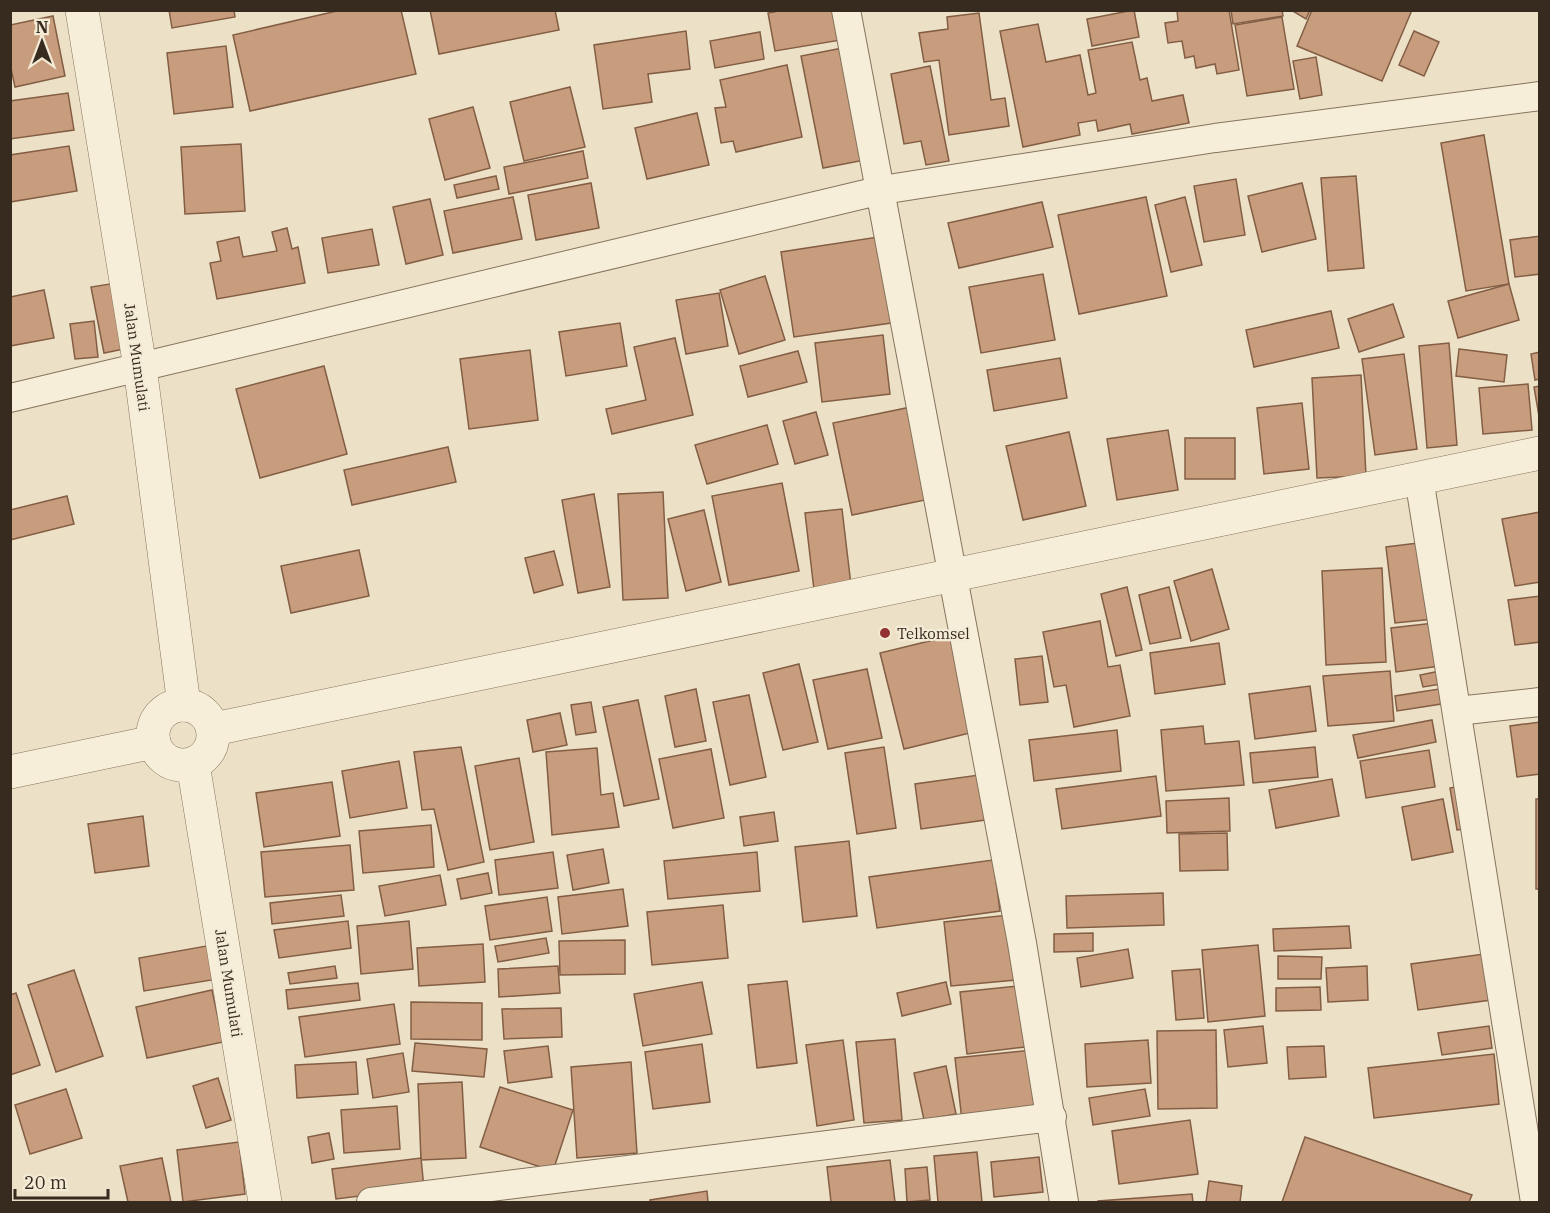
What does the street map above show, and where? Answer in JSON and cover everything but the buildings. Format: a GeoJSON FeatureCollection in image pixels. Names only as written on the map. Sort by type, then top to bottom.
{"type":"FeatureCollection","features":[{"type":"Feature","properties":{"kind":"street","name":"Jalan Mumulati"},"geometry":{"type":"LineString","coordinates":[[82,10],[140,367],[184,705]]}},
{"type":"Feature","properties":{"kind":"street"},"geometry":{"type":"LineString","coordinates":[[846,10],[882,190],[953,575],[1052,1117],[1065,1203]]}},
{"type":"Feature","properties":{"kind":"street"},"geometry":{"type":"LineString","coordinates":[[10,398],[882,190],[1215,138],[1539,96]]}},
{"type":"Feature","properties":{"kind":"street"},"geometry":{"type":"LineString","coordinates":[[214,729],[1539,453]]}},
{"type":"Feature","properties":{"kind":"street"},"geometry":{"type":"LineString","coordinates":[[1419,478],[1535,1203]]}},
{"type":"Feature","properties":{"kind":"street"},"geometry":{"type":"LineString","coordinates":[[1457,711],[1539,702]]}},
{"type":"Feature","properties":{"kind":"street"},"geometry":{"type":"LineString","coordinates":[[184,705],[197,708],[208,716],[214,729],[210,750],[193,764],[181,765],[169,762],[159,753],[154,742],[156,721],[163,712],[184,705]]}},
{"type":"Feature","properties":{"kind":"street"},"geometry":{"type":"LineString","coordinates":[[10,772],[154,742]]}},
{"type":"Feature","properties":{"kind":"street","name":"Jalan Mumulati"},"geometry":{"type":"LineString","coordinates":[[193,764],[265,1203]]}},
{"type":"Feature","properties":{"kind":"street"},"geometry":{"type":"LineString","coordinates":[[370,1203],[1052,1117]]}},
{"type":"Feature","properties":{"kind":"place","name":"Telkomsel"},"geometry":{"type":"Point","coordinates":[885,633]}}]}
